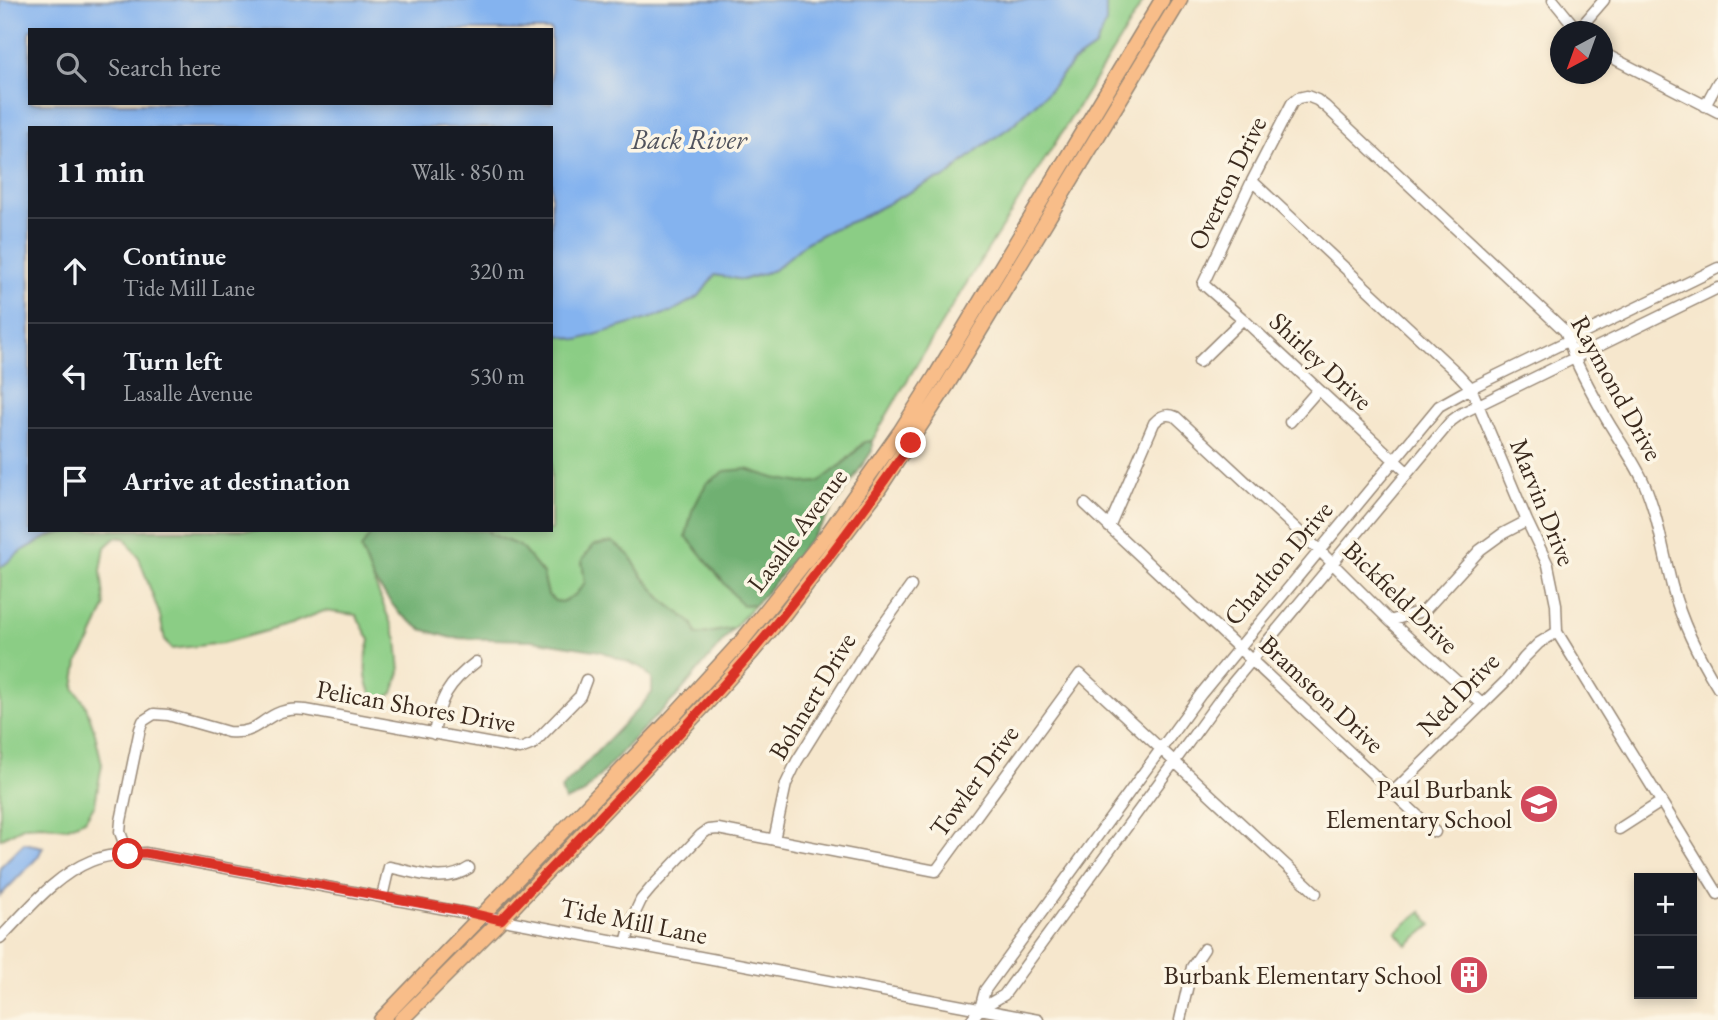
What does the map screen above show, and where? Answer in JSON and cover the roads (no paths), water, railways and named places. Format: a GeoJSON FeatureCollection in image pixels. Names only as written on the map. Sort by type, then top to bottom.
{"type":"FeatureCollection","features":[{"type":"Feature","properties":{"kind":"main road","name":"Lasalle Avenue"},"geometry":{"type":"LineString","coordinates":[[381,1020],[713,673],[771,606],[829,532],[900,432],[935,377],[1162,0]]}},
{"type":"Feature","properties":{"kind":"main road","name":"Lasalle Avenue"},"geometry":{"type":"LineString","coordinates":[[401,1020],[501,920],[705,705],[784,614],[842,540],[911,443],[1180,0]]}},
{"type":"Feature","properties":{"kind":"street"},"geometry":{"type":"LineString","coordinates":[[1553,0],[1571,21]]}},
{"type":"Feature","properties":{"kind":"street"},"geometry":{"type":"LineString","coordinates":[[1587,21],[1604,0]]}},
{"type":"Feature","properties":{"kind":"street"},"geometry":{"type":"LineString","coordinates":[[1613,58],[1718,112]]}},
{"type":"Feature","properties":{"kind":"street"},"geometry":{"type":"LineString","coordinates":[[1706,106],[1718,82]]}},
{"type":"Feature","properties":{"kind":"street","name":"Raymond Drive"},"geometry":{"type":"LineString","coordinates":[[1292,103],[1307,96],[1325,106],[1559,323],[1570,340],[1574,358],[1644,483],[1685,625],[1701,661],[1718,688]]}},
{"type":"Feature","properties":{"kind":"street","name":"Overton Drive"},"geometry":{"type":"LineString","coordinates":[[1203,284],[1292,103]]}},
{"type":"Feature","properties":{"kind":"street","name":"Marvin Drive"},"geometry":{"type":"LineString","coordinates":[[1252,181],[1471,388],[1527,522],[1548,565],[1556,604],[1557,632],[1718,894]]}},
{"type":"Feature","properties":{"kind":"street","name":"Charlton Drive"},"geometry":{"type":"LineString","coordinates":[[980,1009],[985,990],[1201,694],[1440,406],[1471,388],[1718,268]]}},
{"type":"Feature","properties":{"kind":"street","name":"Shirley Drive"},"geometry":{"type":"LineString","coordinates":[[1203,284],[1407,472]]}},
{"type":"Feature","properties":{"kind":"street","name":"Charlton Drive"},"geometry":{"type":"LineString","coordinates":[[971,1020],[980,1009],[1004,995],[1208,715],[1451,421],[1718,288]]}},
{"type":"Feature","properties":{"kind":"street"},"geometry":{"type":"LineString","coordinates":[[1199,362],[1243,319]]}},
{"type":"Feature","properties":{"kind":"street"},"geometry":{"type":"LineString","coordinates":[[1290,422],[1318,390]]}},
{"type":"Feature","properties":{"kind":"street","name":"Bickfield Drive"},"geometry":{"type":"LineString","coordinates":[[1109,527],[1154,422],[1161,416],[1171,415],[1181,420],[1332,562],[1390,621],[1482,704]]}},
{"type":"Feature","properties":{"kind":"street","name":"Bramston Drive"},"geometry":{"type":"LineString","coordinates":[[1085,504],[1435,832]]}},
{"type":"Feature","properties":{"kind":"street"},"geometry":{"type":"LineString","coordinates":[[1390,621],[1425,610],[1480,550],[1502,534],[1527,522]]}},
{"type":"Feature","properties":{"kind":"street","name":"Bohnert Drive"},"geometry":{"type":"LineString","coordinates":[[774,840],[786,785],[797,761],[873,639],[911,586]]}},
{"type":"Feature","properties":{"kind":"street","name":"Ned Drive"},"geometry":{"type":"LineString","coordinates":[[1394,792],[1507,680],[1539,643],[1557,632]]}},
{"type":"Feature","properties":{"kind":"street"},"geometry":{"type":"LineString","coordinates":[[434,734],[437,714],[445,695],[456,678],[476,662]]}},
{"type":"Feature","properties":{"kind":"street","name":"Towler Drive"},"geometry":{"type":"LineString","coordinates":[[626,943],[641,900],[676,860],[708,830],[718,829],[936,871],[1080,674],[1315,893]]}},
{"type":"Feature","properties":{"kind":"street","name":"Pelican Shores Drive"},"geometry":{"type":"LineString","coordinates":[[128,854],[120,832],[121,821],[140,729],[143,722],[154,714],[168,715],[236,733],[252,730],[285,710],[306,710],[512,749],[533,744],[580,696],[586,680]]}},
{"type":"Feature","properties":{"kind":"street"},"geometry":{"type":"LineString","coordinates":[[1619,829],[1661,802]]}},
{"type":"Feature","properties":{"kind":"street","name":"Tide Mill Lane"},"geometry":{"type":"LineString","coordinates":[[0,938],[53,885],[73,870],[93,860],[145,853],[1038,1020]]}},
{"type":"Feature","properties":{"kind":"street"},"geometry":{"type":"LineString","coordinates":[[382,897],[389,867],[445,878],[469,868]]}},
{"type":"Feature","properties":{"kind":"street"},"geometry":{"type":"LineString","coordinates":[[1180,1020],[1192,967],[1204,949]]}},
{"type":"Feature","properties":{"kind":"water","name":"Back River"},"geometry":{"type":"Polygon","coordinates":[[[0,0],[1106,0],[1106,23],[1095,47],[1072,63],[1047,93],[1010,127],[977,150],[946,177],[929,182],[807,242],[774,270],[743,280],[715,275],[699,296],[671,312],[578,340],[553,334],[553,126],[28,126],[28,532],[64,532],[55,533],[20,552],[0,567],[0,0]]]}},
{"type":"Feature","properties":{"kind":"water"},"geometry":{"type":"Polygon","coordinates":[[[24,843],[43,847],[38,857],[0,896],[0,867],[24,843]]]}},
{"type":"Feature","properties":{"kind":"place","name":"Paul Burbank Elementary School"},"geometry":{"type":"Point","coordinates":[1539,804]}},
{"type":"Feature","properties":{"kind":"place","name":"Burbank Elementary School"},"geometry":{"type":"Point","coordinates":[1469,975]}}]}
